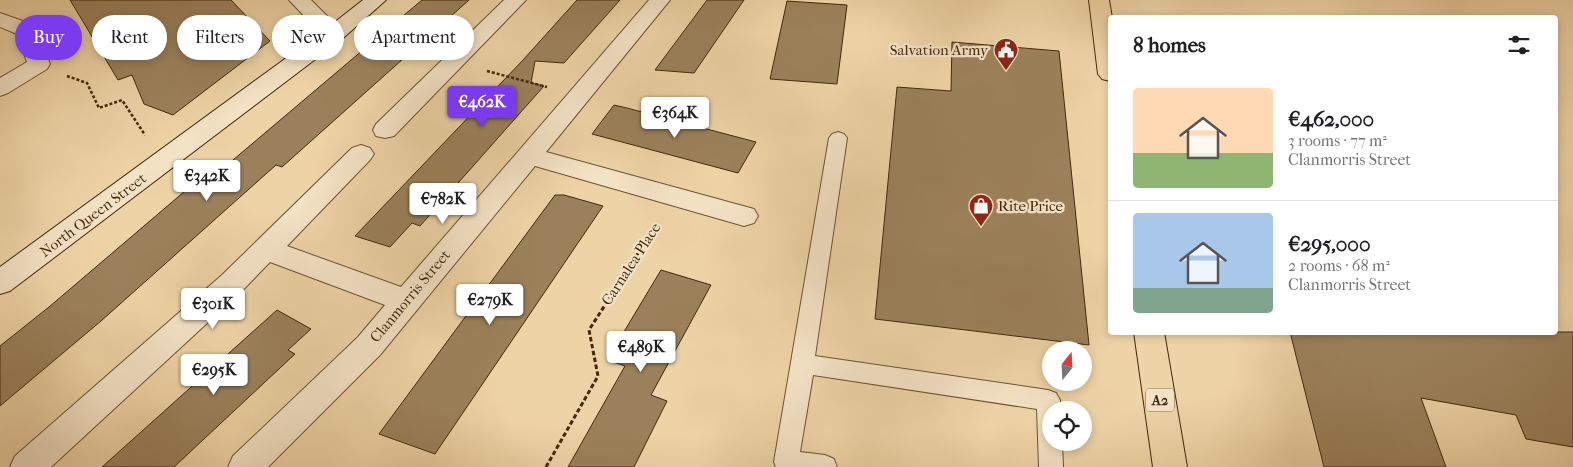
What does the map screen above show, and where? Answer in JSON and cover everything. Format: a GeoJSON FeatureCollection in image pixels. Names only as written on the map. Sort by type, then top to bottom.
{"type":"FeatureCollection","features":[{"type":"Feature","properties":{"kind":"main road"},"geometry":{"type":"LineString","coordinates":[[1099,0],[1108,61]]}},
{"type":"Feature","properties":{"kind":"main road","name":"A2"},"geometry":{"type":"LineString","coordinates":[[1149,335],[1170,467]]}},
{"type":"Feature","properties":{"kind":"street"},"geometry":{"type":"LineString","coordinates":[[299,0],[314,15]]}},
{"type":"Feature","properties":{"kind":"street","name":"North Queen Street"},"geometry":{"type":"LineString","coordinates":[[344,26],[376,0]]}},
{"type":"Feature","properties":{"kind":"street"},"geometry":{"type":"LineString","coordinates":[[385,130],[516,0]]}},
{"type":"Feature","properties":{"kind":"street","name":"Clanmorris Street"},"geometry":{"type":"LineString","coordinates":[[245,467],[369,346],[660,0]]}},
{"type":"Feature","properties":{"kind":"street"},"geometry":{"type":"LineString","coordinates":[[0,19],[26,30],[38,64],[0,88]]}},
{"type":"Feature","properties":{"kind":"street","name":"North Queen Street"},"geometry":{"type":"LineString","coordinates":[[0,283],[300,60]]}},
{"type":"Feature","properties":{"kind":"street"},"geometry":{"type":"LineString","coordinates":[[27,467],[232,283],[361,154]]}},
{"type":"Feature","properties":{"kind":"street"},"geometry":{"type":"LineString","coordinates":[[529,156],[744,216]]}},
{"type":"Feature","properties":{"kind":"street"},"geometry":{"type":"LineString","coordinates":[[265,249],[407,301]]}},
{"type":"Feature","properties":{"kind":"lane"},"geometry":{"type":"LineString","coordinates":[[825,467],[786,462],[838,138]]}},
{"type":"Feature","properties":{"kind":"lane"},"geometry":{"type":"LineString","coordinates":[[803,364],[1048,400],[1052,467]]}},
{"type":"Feature","properties":{"kind":"path"},"geometry":{"type":"LineString","coordinates":[[453,62],[580,96]]}},
{"type":"Feature","properties":{"kind":"path"},"geometry":{"type":"LineString","coordinates":[[38,64],[86,84],[99,108],[122,100],[163,163]]}},
{"type":"Feature","properties":{"kind":"path","name":"Carnalea Place"},"geometry":{"type":"LineString","coordinates":[[546,467],[598,376],[588,330],[675,196]]}},
{"type":"Feature","properties":{"kind":"building"},"geometry":{"type":"Polygon","coordinates":[[[70,0],[231,0],[245,15],[177,15],[177,60],[245,60],[173,115],[144,104],[132,75],[118,80],[106,60],[167,60],[167,15],[92,15],[92,37],[82,20],[82,15],[79,15],[70,0]]]}},
{"type":"Feature","properties":{"kind":"building"},"geometry":{"type":"Polygon","coordinates":[[[422,0],[469,0],[452,15],[404,15],[422,0]]]}},
{"type":"Feature","properties":{"kind":"building"},"geometry":{"type":"Polygon","coordinates":[[[577,0],[620,0],[564,63],[535,61],[531,83],[544,86],[420,226],[412,223],[390,247],[355,236],[523,60],[577,0]]]}},
{"type":"Feature","properties":{"kind":"building"},"geometry":{"type":"Polygon","coordinates":[[[707,0],[744,0],[694,73],[655,70],[707,0]]]}},
{"type":"Feature","properties":{"kind":"building"},"geometry":{"type":"Polygon","coordinates":[[[787,1],[847,5],[837,84],[770,79],[787,1]]]}},
{"type":"Feature","properties":{"kind":"building"},"geometry":{"type":"Polygon","coordinates":[[[262,33],[270,41],[262,47],[262,33]]]}},
{"type":"Feature","properties":{"kind":"building","name":"Rite Price"},"geometry":{"type":"Polygon","coordinates":[[[952,42],[1059,51],[1089,341],[1056,341],[875,319],[897,87],[951,91],[952,42]]]}},
{"type":"Feature","properties":{"kind":"building"},"geometry":{"type":"Polygon","coordinates":[[[354,58],[354,60],[402,60],[282,167],[276,165],[101,321],[0,406],[0,346],[49,307],[212,168],[220,171],[354,58]]]}},
{"type":"Feature","properties":{"kind":"building"},"geometry":{"type":"Polygon","coordinates":[[[614,105],[756,142],[738,173],[592,134],[614,105]]]}},
{"type":"Feature","properties":{"kind":"building"},"geometry":{"type":"Polygon","coordinates":[[[555,195],[564,195],[603,206],[435,454],[379,434],[555,195]]]}},
{"type":"Feature","properties":{"kind":"building"},"geometry":{"type":"Polygon","coordinates":[[[661,270],[711,285],[651,395],[667,401],[634,467],[568,467],[625,366],[607,360],[661,270]]]}},
{"type":"Feature","properties":{"kind":"building"},"geometry":{"type":"Polygon","coordinates":[[[277,310],[311,329],[288,350],[295,354],[174,467],[102,467],[277,310]]]}},
{"type":"Feature","properties":{"kind":"building"},"geometry":{"type":"Polygon","coordinates":[[[1558,332],[1573,332],[1573,447],[1526,439],[1516,415],[1421,398],[1446,467],[1324,467],[1291,335],[1558,335],[1558,332]]]}},
{"type":"Feature","properties":{"kind":"place","name":"Salvation Army"},"geometry":{"type":"Point","coordinates":[1006,71]}},
{"type":"Feature","properties":{"kind":"place","name":"Rite Price"},"geometry":{"type":"Point","coordinates":[981,227]}}]}
